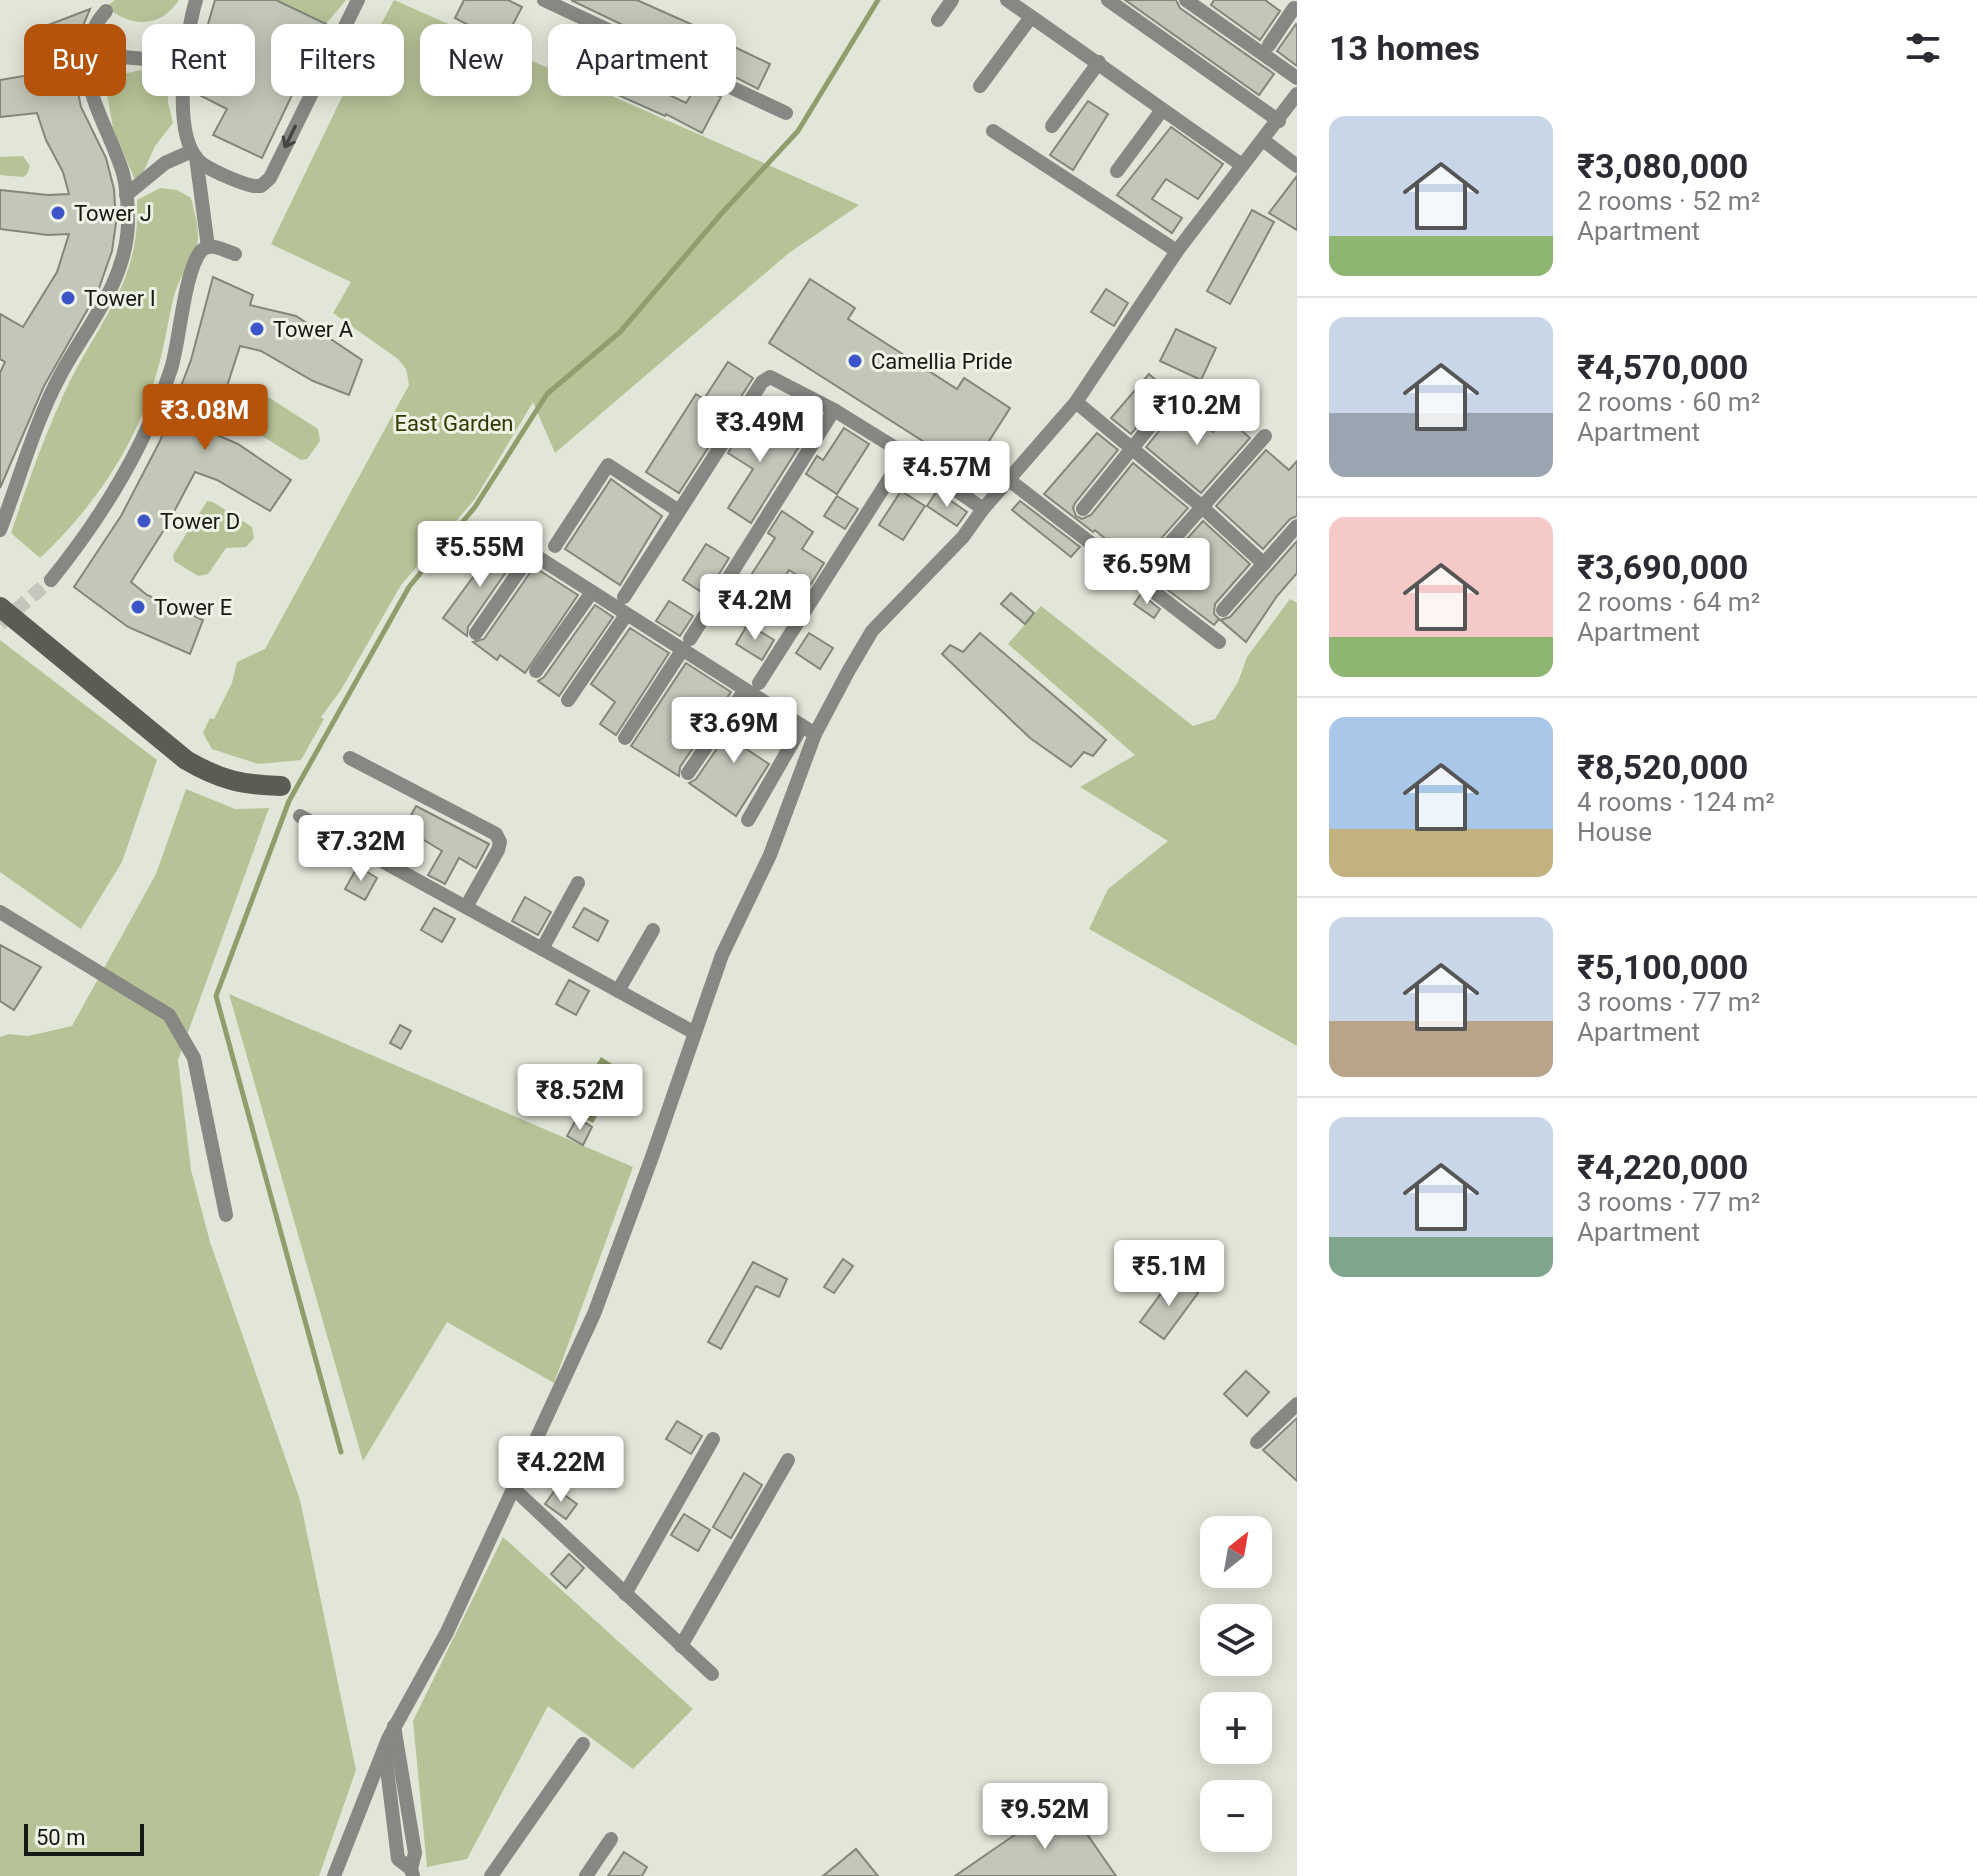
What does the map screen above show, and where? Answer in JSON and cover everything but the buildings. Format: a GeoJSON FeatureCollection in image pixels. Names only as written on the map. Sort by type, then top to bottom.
{"type":"FeatureCollection","features":[{"type":"Feature","properties":{"kind":"street"},"geometry":{"type":"LineString","coordinates":[[189,24],[196,0]]}},
{"type":"Feature","properties":{"kind":"street"},"geometry":{"type":"LineString","coordinates":[[194,154],[200,162],[248,185],[261,186],[266,183],[358,0]]}},
{"type":"Feature","properties":{"kind":"street"},"geometry":{"type":"LineString","coordinates":[[544,0],[786,113]]}},
{"type":"Feature","properties":{"kind":"street"},"geometry":{"type":"LineString","coordinates":[[938,20],[952,0]]}},
{"type":"Feature","properties":{"kind":"street"},"geometry":{"type":"LineString","coordinates":[[1007,0],[1242,165]]}},
{"type":"Feature","properties":{"kind":"street"},"geometry":{"type":"LineString","coordinates":[[1108,0],[1279,121]]}},
{"type":"Feature","properties":{"kind":"street"},"geometry":{"type":"LineString","coordinates":[[1186,0],[1297,78]]}},
{"type":"Feature","properties":{"kind":"street"},"geometry":{"type":"LineString","coordinates":[[1269,45],[1291,6]]}},
{"type":"Feature","properties":{"kind":"street"},"geometry":{"type":"LineString","coordinates":[[97,24],[106,11]]}},
{"type":"Feature","properties":{"kind":"street"},"geometry":{"type":"LineString","coordinates":[[980,86],[1031,17]]}},
{"type":"Feature","properties":{"kind":"street"},"geometry":{"type":"LineString","coordinates":[[1052,126],[1099,62]]}},
{"type":"Feature","properties":{"kind":"street"},"geometry":{"type":"LineString","coordinates":[[748,820],[872,631],[963,537],[983,509],[1076,402],[1177,251],[1297,94]]}},
{"type":"Feature","properties":{"kind":"street"},"geometry":{"type":"LineString","coordinates":[[0,530],[31,443],[62,373],[112,287],[124,252],[128,226],[123,172],[91,96]]}},
{"type":"Feature","properties":{"kind":"street"},"geometry":{"type":"LineString","coordinates":[[184,96],[208,247]]}},
{"type":"Feature","properties":{"kind":"street"},"geometry":{"type":"LineString","coordinates":[[1117,171],[1162,110]]}},
{"type":"Feature","properties":{"kind":"street"},"geometry":{"type":"LineString","coordinates":[[993,131],[1177,251]]}},
{"type":"Feature","properties":{"kind":"street"},"geometry":{"type":"LineString","coordinates":[[1263,140],[1297,166]]}},
{"type":"Feature","properties":{"kind":"street"},"geometry":{"type":"LineString","coordinates":[[126,195],[165,163],[175,157],[194,154]]}},
{"type":"Feature","properties":{"kind":"street"},"geometry":{"type":"LineString","coordinates":[[208,247],[235,254]]}},
{"type":"Feature","properties":{"kind":"street"},"geometry":{"type":"LineString","coordinates":[[51,580],[95,522],[146,431],[172,366],[191,277],[200,253],[208,247]]}},
{"type":"Feature","properties":{"kind":"street"},"geometry":{"type":"LineString","coordinates":[[624,597],[762,382],[770,377],[834,410],[905,454],[983,509]]}},
{"type":"Feature","properties":{"kind":"street"},"geometry":{"type":"LineString","coordinates":[[1076,402],[1201,506],[1264,564]]}},
{"type":"Feature","properties":{"kind":"street"},"geometry":{"type":"LineString","coordinates":[[1083,509],[1168,404]]}},
{"type":"Feature","properties":{"kind":"street"},"geometry":{"type":"LineString","coordinates":[[625,738],[834,410]]}},
{"type":"Feature","properties":{"kind":"street"},"geometry":{"type":"LineString","coordinates":[[1147,569],[1265,436]]}},
{"type":"Feature","properties":{"kind":"street"},"geometry":{"type":"LineString","coordinates":[[688,773],[752,686],[905,454]]}},
{"type":"Feature","properties":{"kind":"street"},"geometry":{"type":"LineString","coordinates":[[555,546],[608,465],[679,511]]}},
{"type":"Feature","properties":{"kind":"street"},"geometry":{"type":"LineString","coordinates":[[1009,480],[1219,642]]}},
{"type":"Feature","properties":{"kind":"street"},"geometry":{"type":"LineString","coordinates":[[1223,610],[1297,526]]}},
{"type":"Feature","properties":{"kind":"street"},"geometry":{"type":"LineString","coordinates":[[506,537],[626,615],[686,644],[752,686],[809,730]]}},
{"type":"Feature","properties":{"kind":"street"},"geometry":{"type":"LineString","coordinates":[[476,633],[531,554]]}},
{"type":"Feature","properties":{"kind":"street"},"geometry":{"type":"LineString","coordinates":[[536,671],[592,592]]}},
{"type":"Feature","properties":{"kind":"street"},"geometry":{"type":"LineString","coordinates":[[0,607],[186,760],[214,775],[243,785],[281,786]]}},
{"type":"Feature","properties":{"kind":"street"},"geometry":{"type":"LineString","coordinates":[[568,700],[626,615]]}},
{"type":"Feature","properties":{"kind":"street"},"geometry":{"type":"LineString","coordinates":[[334,1876],[394,1725],[447,1632],[594,1314],[722,955],[770,855],[809,730]]}},
{"type":"Feature","properties":{"kind":"street"},"geometry":{"type":"LineString","coordinates":[[350,758],[496,834],[500,842],[498,850],[466,907]]}},
{"type":"Feature","properties":{"kind":"street"},"geometry":{"type":"LineString","coordinates":[[300,816],[695,1033]]}},
{"type":"Feature","properties":{"kind":"street"},"geometry":{"type":"LineString","coordinates":[[542,949],[578,883]]}},
{"type":"Feature","properties":{"kind":"street"},"geometry":{"type":"LineString","coordinates":[[0,912],[169,1015],[194,1058],[226,1215]]}},
{"type":"Feature","properties":{"kind":"street"},"geometry":{"type":"LineString","coordinates":[[618,991],[653,930]]}},
{"type":"Feature","properties":{"kind":"street"},"geometry":{"type":"LineString","coordinates":[[1257,1442],[1297,1404]]}},
{"type":"Feature","properties":{"kind":"street"},"geometry":{"type":"LineString","coordinates":[[625,1594],[713,1439]]}},
{"type":"Feature","properties":{"kind":"street"},"geometry":{"type":"LineString","coordinates":[[681,1646],[788,1460]]}},
{"type":"Feature","properties":{"kind":"street"},"geometry":{"type":"LineString","coordinates":[[515,1490],[712,1674]]}},
{"type":"Feature","properties":{"kind":"street"},"geometry":{"type":"LineString","coordinates":[[394,1725],[415,1853],[412,1872]]}},
{"type":"Feature","properties":{"kind":"street"},"geometry":{"type":"LineString","coordinates":[[491,1876],[583,1744]]}},
{"type":"Feature","properties":{"kind":"street"},"geometry":{"type":"LineString","coordinates":[[384,1748],[398,1859],[412,1872]]}},
{"type":"Feature","properties":{"kind":"street"},"geometry":{"type":"LineString","coordinates":[[586,1876],[611,1839]]}},
{"type":"Feature","properties":{"kind":"green space"},"geometry":{"type":"Polygon","coordinates":[[[115,0],[179,0],[163,16],[145,22],[125,18],[106,7],[115,0]]]}},
{"type":"Feature","properties":{"kind":"green space"},"geometry":{"type":"Polygon","coordinates":[[[276,0],[346,0],[326,24],[276,0]]]}},
{"type":"Feature","properties":{"kind":"green space","name":"East Garden"},"geometry":{"type":"Polygon","coordinates":[[[394,0],[448,24],[420,24],[420,96],[532,96],[532,61],[548,68],[548,96],[612,96],[859,205],[789,253],[555,453],[533,402],[475,499],[401,585],[341,690],[321,717],[324,719],[301,760],[258,764],[212,749],[203,733],[210,718],[214,719],[232,683],[237,662],[265,649],[409,385],[406,369],[398,359],[333,313],[351,282],[271,244],[343,96],[404,96],[404,24],[381,24],[394,0]]]}},
{"type":"Feature","properties":{"kind":"green space"},"geometry":{"type":"Polygon","coordinates":[[[142,70],[142,96],[168,96],[173,123],[155,146],[143,173],[135,180],[113,128],[107,96],[126,96],[126,73],[142,70]]]}},
{"type":"Feature","properties":{"kind":"green space"},"geometry":{"type":"Polygon","coordinates":[[[23,156],[30,166],[27,174],[23,177],[0,175],[0,157],[23,156]]]}},
{"type":"Feature","properties":{"kind":"green space"},"geometry":{"type":"Polygon","coordinates":[[[160,188],[177,190],[191,198],[198,239],[176,290],[149,396],[127,447],[97,494],[40,558],[11,533],[69,383],[126,276],[137,228],[137,200],[160,188]]]}},
{"type":"Feature","properties":{"kind":"green space"},"geometry":{"type":"Polygon","coordinates":[[[254,388],[318,429],[320,441],[307,459],[301,460],[246,426],[242,416],[243,406],[254,388]]]}},
{"type":"Feature","properties":{"kind":"green space"},"geometry":{"type":"Polygon","coordinates":[[[207,501],[252,527],[254,538],[246,547],[226,548],[208,574],[198,576],[174,561],[173,555],[207,501]]]}},
{"type":"Feature","properties":{"kind":"green space"},"geometry":{"type":"Polygon","coordinates":[[[1290,599],[1297,603],[1297,1046],[1089,929],[1108,889],[1168,841],[1080,787],[1135,755],[1008,644],[1041,606],[1193,726],[1215,719],[1238,682],[1247,657],[1290,599]]]}},
{"type":"Feature","properties":{"kind":"green space"},"geometry":{"type":"Polygon","coordinates":[[[0,640],[157,760],[122,862],[81,929],[0,872],[0,640]]]}},
{"type":"Feature","properties":{"kind":"green space"},"geometry":{"type":"Polygon","coordinates":[[[186,789],[235,809],[269,808],[178,1060],[191,1170],[210,1242],[300,1500],[356,1770],[319,1876],[0,1876],[0,1037],[9,1034],[28,1036],[72,1026],[156,874],[186,789]]]}},
{"type":"Feature","properties":{"kind":"green space"},"geometry":{"type":"Polygon","coordinates":[[[229,994],[633,1167],[554,1383],[447,1322],[363,1461],[229,994]]]}},
{"type":"Feature","properties":{"kind":"green space"},"geometry":{"type":"Polygon","coordinates":[[[503,1537],[693,1709],[633,1769],[548,1706],[467,1859],[427,1867],[413,1721],[503,1537]]]}},
{"type":"Feature","properties":{"kind":"shaded area"},"geometry":{"type":"Polygon","coordinates":[[[601,1057],[631,1076],[616,1100],[586,1081],[601,1057]]]}},
{"type":"Feature","properties":{"kind":"shaded area"},"geometry":{"type":"Polygon","coordinates":[[[584,1095],[603,1105],[593,1123],[575,1112],[584,1095]]]}},
{"type":"Feature","properties":{"kind":"waterway"},"geometry":{"type":"LineString","coordinates":[[341,1452],[216,996],[289,801],[409,587],[475,507],[547,394],[620,332],[721,214],[798,131],[878,0]]}},
{"type":"Feature","properties":{"kind":"tunnel"},"geometry":{"type":"LineString","coordinates":[[0,624],[51,580]]}},
{"type":"Feature","properties":{"kind":"place","name":"Tower J"},"geometry":{"type":"Point","coordinates":[58,213]}},
{"type":"Feature","properties":{"kind":"place","name":"Tower I"},"geometry":{"type":"Point","coordinates":[68,298]}},
{"type":"Feature","properties":{"kind":"place","name":"Tower A"},"geometry":{"type":"Point","coordinates":[257,329]}},
{"type":"Feature","properties":{"kind":"place","name":"Camellia Pride"},"geometry":{"type":"Point","coordinates":[855,361]}},
{"type":"Feature","properties":{"kind":"place","name":"Tower D"},"geometry":{"type":"Point","coordinates":[144,521]}},
{"type":"Feature","properties":{"kind":"place","name":"Tower E"},"geometry":{"type":"Point","coordinates":[138,607]}}]}
